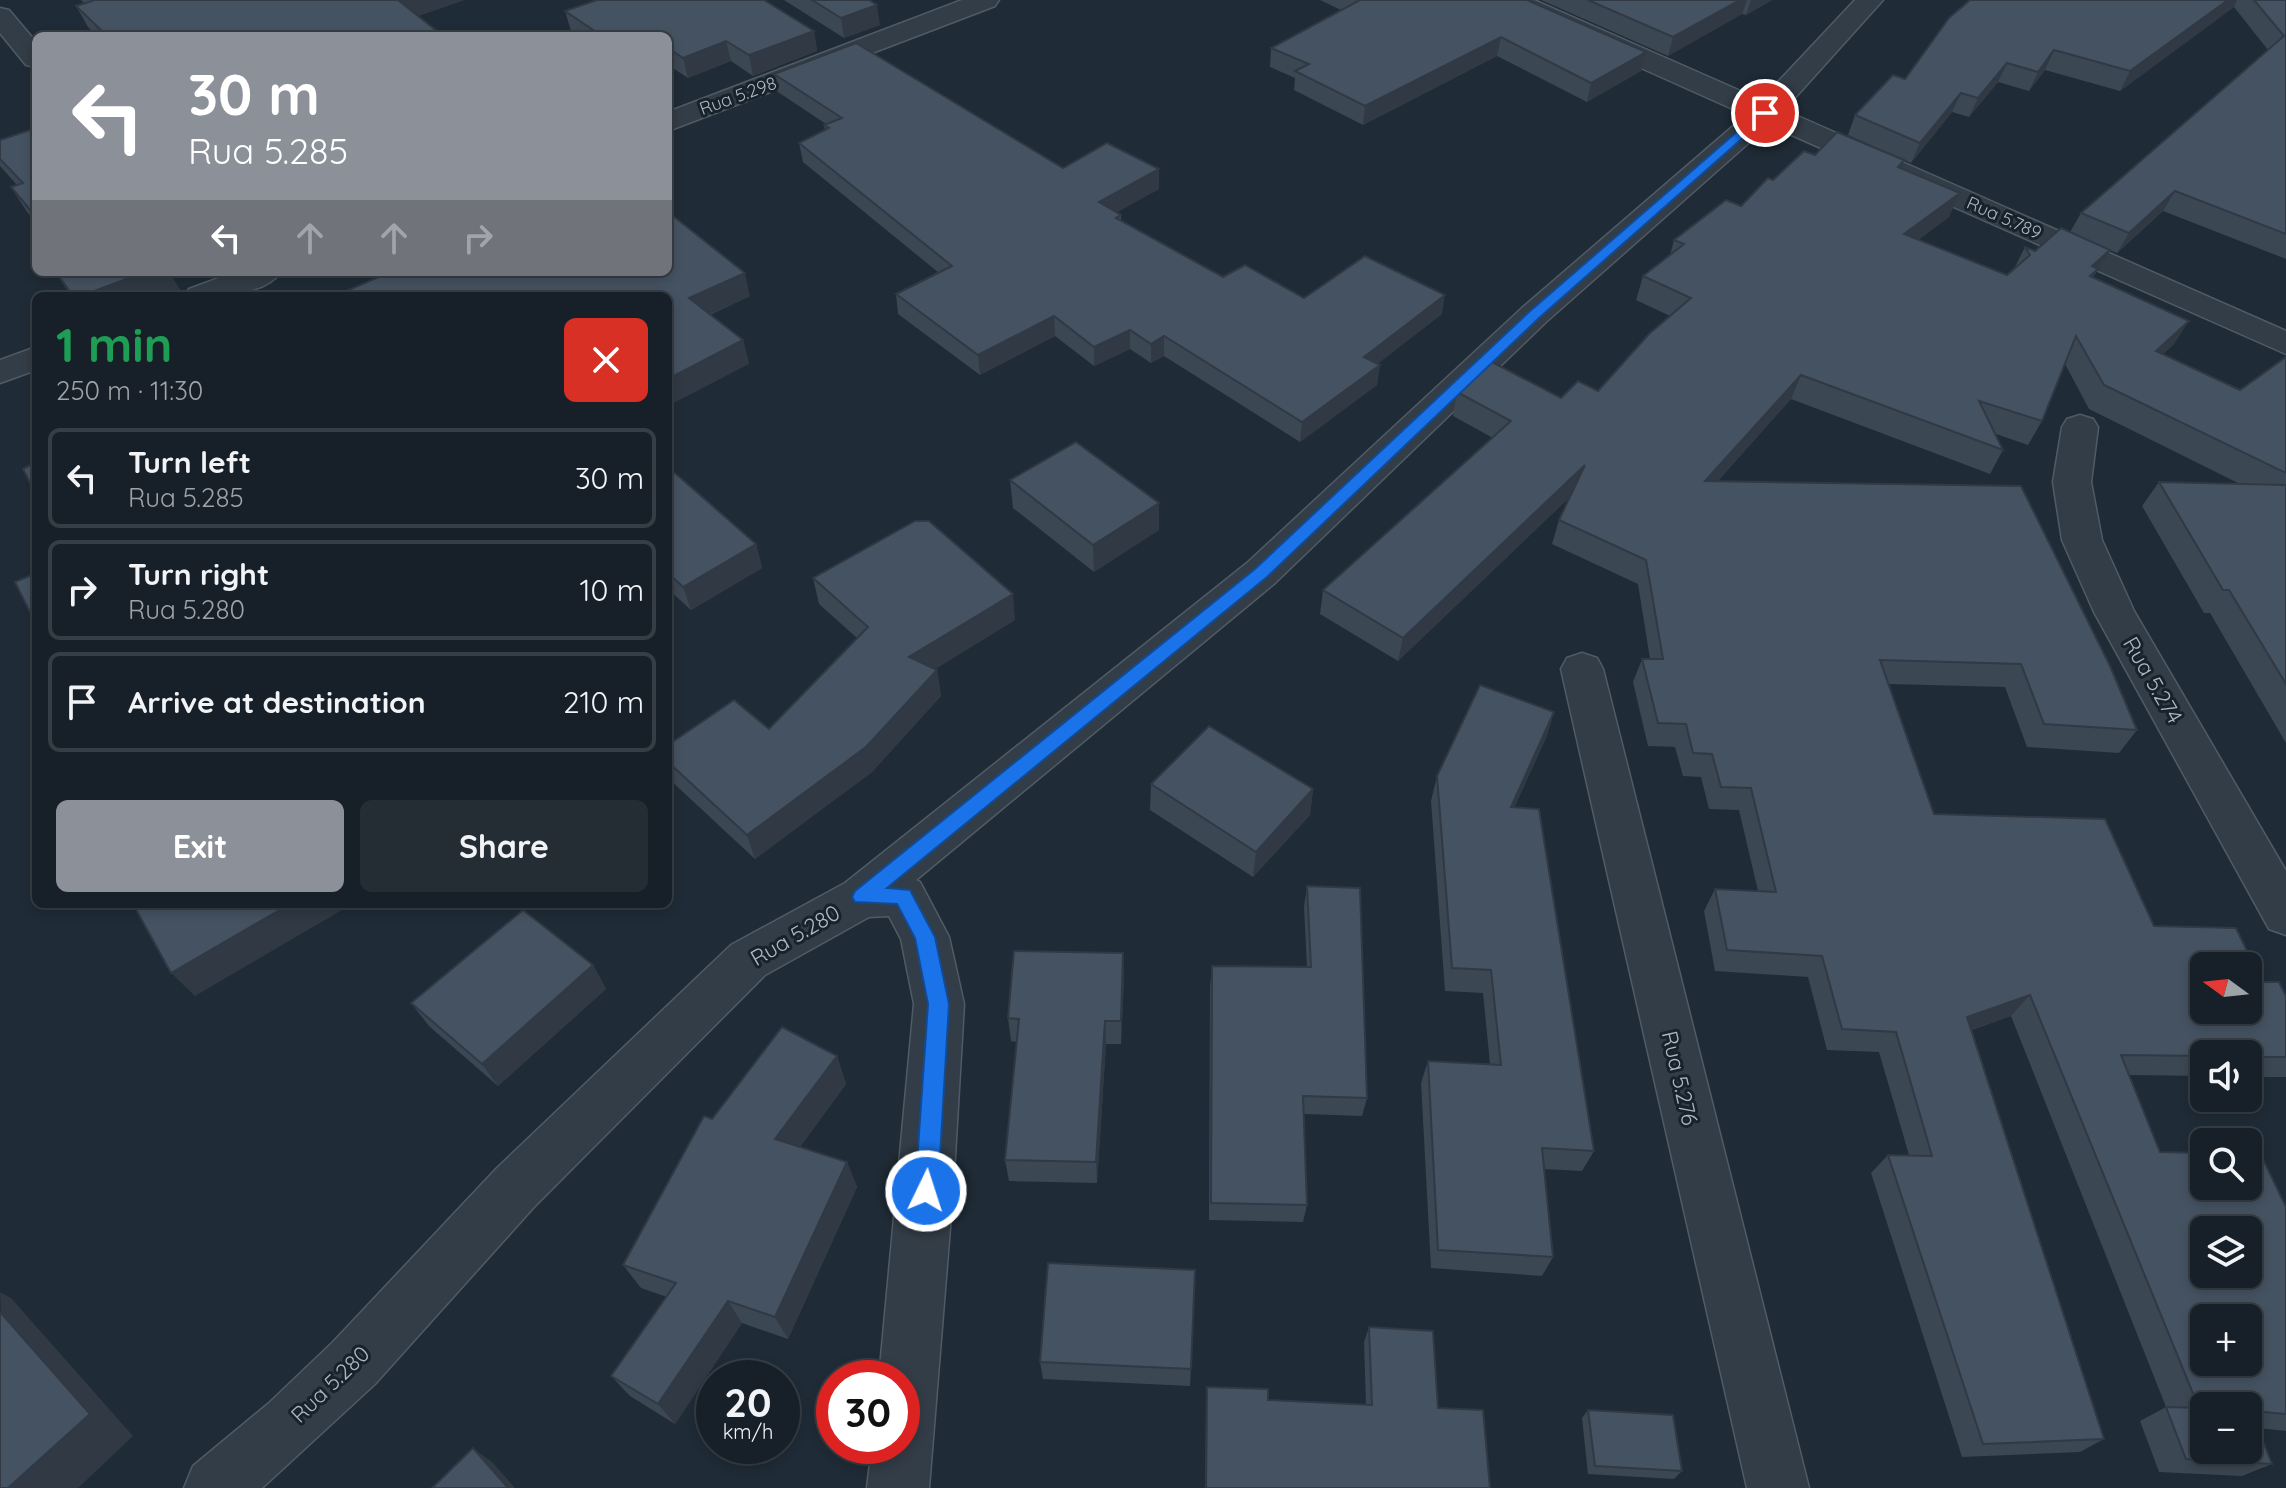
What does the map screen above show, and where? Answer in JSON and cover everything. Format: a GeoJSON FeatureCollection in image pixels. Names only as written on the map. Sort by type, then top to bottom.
{"type":"FeatureCollection","features":[{"type":"Feature","properties":{"kind":"street","name":"Rua 5.298"},"geometry":{"type":"LineString","coordinates":[[672,121],[986,0]]}},
{"type":"Feature","properties":{"kind":"street","name":"Rua 5.789"},"geometry":{"type":"LineString","coordinates":[[1512,0],[2286,344]]}},
{"type":"Feature","properties":{"kind":"street","name":"Rua 5.280"},"geometry":{"type":"LineString","coordinates":[[215,1488],[290,1424],[354,1363],[515,1188],[748,960],[862,897],[1261,573],[1534,315],[1765,113],[1870,0]]}},
{"type":"Feature","properties":{"kind":"street"},"geometry":{"type":"LineString","coordinates":[[0,16],[32,54]]}},
{"type":"Feature","properties":{"kind":"street"},"geometry":{"type":"LineString","coordinates":[[822,39],[847,55]]}},
{"type":"Feature","properties":{"kind":"street"},"geometry":{"type":"LineString","coordinates":[[215,285],[250,276]]}},
{"type":"Feature","properties":{"kind":"street"},"geometry":{"type":"LineString","coordinates":[[0,372],[32,360]]}},
{"type":"Feature","properties":{"kind":"street","name":"Rua 5.274"},"geometry":{"type":"LineString","coordinates":[[2080,427],[2072,482],[2082,540],[2114,612],[2286,915]]}},
{"type":"Feature","properties":{"kind":"street","name":"Rua 5.276"},"geometry":{"type":"LineString","coordinates":[[1582,669],[1778,1488]]}},
{"type":"Feature","properties":{"kind":"street"},"geometry":{"type":"LineString","coordinates":[[862,897],[903,896],[925,937],[939,1004],[910,1360]]}},
{"type":"Feature","properties":{"kind":"street"},"geometry":{"type":"LineString","coordinates":[[898,1488],[900,1464]]}},
{"type":"Feature","properties":{"kind":"building"},"geometry":{"type":"Polygon","coordinates":[[[398,0],[438,32],[103,32],[76,6],[92,1],[398,0]]]}},
{"type":"Feature","properties":{"kind":"building"},"geometry":{"type":"Polygon","coordinates":[[[597,0],[764,0],[814,31],[749,55],[726,41],[683,58],[672,51],[672,32],[596,32],[565,11],[597,0]]]}},
{"type":"Feature","properties":{"kind":"building"},"geometry":{"type":"Polygon","coordinates":[[[812,0],[869,0],[877,5],[841,18],[812,0]]]}},
{"type":"Feature","properties":{"kind":"building"},"geometry":{"type":"Polygon","coordinates":[[[1360,0],[1527,0],[1646,52],[1591,83],[1501,37],[1365,106],[1295,71],[1309,64],[1271,48],[1360,0]]]}},
{"type":"Feature","properties":{"kind":"building"},"geometry":{"type":"Polygon","coordinates":[[[1588,0],[1740,0],[1673,37],[1588,0]]]}},
{"type":"Feature","properties":{"kind":"building"},"geometry":{"type":"Polygon","coordinates":[[[1970,0],[2228,0],[2130,71],[2054,50],[2038,72],[2007,63],[1978,98],[1961,93],[1920,143],[1855,115],[1893,75],[1905,79],[1949,18],[1970,0]]]}},
{"type":"Feature","properties":{"kind":"building"},"geometry":{"type":"Polygon","coordinates":[[[2254,0],[2286,0],[2286,234],[2175,191],[2129,233],[2081,213],[2284,36],[2254,0]]]}},
{"type":"Feature","properties":{"kind":"building"},"geometry":{"type":"Polygon","coordinates":[[[856,43],[1063,168],[1107,143],[1159,169],[1099,202],[1121,215],[1116,218],[1223,277],[1245,265],[1304,298],[1365,256],[1445,295],[1364,357],[1380,365],[1302,422],[1164,336],[1151,344],[1130,330],[1094,347],[1054,316],[978,355],[896,294],[952,266],[799,143],[829,128],[824,125],[842,118],[774,74],[856,43]]]}},
{"type":"Feature","properties":{"kind":"building"},"geometry":{"type":"Polygon","coordinates":[[[32,129],[32,212],[11,187],[23,183],[0,159],[0,140],[32,129]]]}},
{"type":"Feature","properties":{"kind":"building"},"geometry":{"type":"Polygon","coordinates":[[[1837,132],[1904,160],[1898,167],[1960,193],[1904,234],[2007,275],[2030,255],[2025,247],[2035,251],[2061,228],[2110,250],[2092,266],[2098,269],[2090,276],[2189,321],[2156,351],[2240,390],[2286,357],[2286,473],[2104,385],[2076,336],[2042,421],[1979,401],[2003,450],[1801,375],[1705,481],[2021,486],[2110,666],[2137,730],[2044,724],[2021,664],[1880,660],[1934,814],[2105,819],[2154,926],[2236,928],[2248,952],[2190,952],[2190,1024],[2262,1024],[2262,982],[2279,982],[2286,996],[2286,1057],[2262,1057],[2262,1040],[2190,1040],[2190,1056],[2121,1055],[2160,1152],[2190,1153],[2190,1200],[2262,1200],[2262,1157],[2286,1207],[2286,1414],[2262,1412],[2262,1392],[2192,1392],[2030,995],[1967,1017],[2104,1439],[1983,1444],[1888,1155],[1932,1156],[1896,1032],[1842,1029],[1822,956],[1727,950],[1715,889],[1776,892],[1751,788],[1721,787],[1712,754],[1693,753],[1686,724],[1658,723],[1642,659],[1663,659],[1646,560],[1559,520],[1585,465],[1403,638],[1323,590],[1511,421],[1457,392],[1490,361],[1561,398],[1578,381],[1598,391],[1649,334],[1691,298],[1643,276],[1684,244],[1674,240],[1726,200],[1741,206],[1768,178],[1773,180],[1804,151],[1815,155],[1837,132]]]}},
{"type":"Feature","properties":{"kind":"building"},"geometry":{"type":"Polygon","coordinates":[[[672,215],[745,273],[689,298],[743,340],[672,377],[672,292],[344,292],[381,276],[672,276],[672,215]]]}},
{"type":"Feature","properties":{"kind":"building"},"geometry":{"type":"Polygon","coordinates":[[[59,276],[134,276],[92,292],[70,292],[59,276]]]}},
{"type":"Feature","properties":{"kind":"building"},"geometry":{"type":"Polygon","coordinates":[[[1076,442],[1159,503],[1093,545],[1010,480],[1076,442]]]}},
{"type":"Feature","properties":{"kind":"building"},"geometry":{"type":"Polygon","coordinates":[[[32,464],[32,487],[23,469],[32,464]]]}},
{"type":"Feature","properties":{"kind":"building"},"geometry":{"type":"Polygon","coordinates":[[[672,470],[756,544],[683,587],[672,577],[672,470]]]}},
{"type":"Feature","properties":{"kind":"building"},"geometry":{"type":"Polygon","coordinates":[[[2159,482],[2286,485],[2286,684],[2229,590],[2223,590],[2159,482]]]}},
{"type":"Feature","properties":{"kind":"building"},"geometry":{"type":"Polygon","coordinates":[[[915,521],[929,521],[1013,594],[909,657],[937,670],[866,747],[747,835],[672,766],[672,742],[734,700],[769,729],[868,627],[813,578],[915,521]]]}},
{"type":"Feature","properties":{"kind":"building"},"geometry":{"type":"Polygon","coordinates":[[[32,575],[32,616],[15,582],[32,575]]]}},
{"type":"Feature","properties":{"kind":"building"},"geometry":{"type":"Polygon","coordinates":[[[1480,685],[1554,712],[1511,807],[1539,809],[1594,1151],[1542,1148],[1553,1257],[1438,1250],[1428,1061],[1501,1065],[1491,970],[1452,968],[1437,776],[1480,685]]]}},
{"type":"Feature","properties":{"kind":"building"},"geometry":{"type":"Polygon","coordinates":[[[1209,726],[1313,789],[1256,852],[1151,784],[1209,726]]]}},
{"type":"Feature","properties":{"kind":"building"},"geometry":{"type":"Polygon","coordinates":[[[1307,886],[1360,888],[1367,1098],[1303,1096],[1307,1205],[1211,1203],[1212,966],[1311,967],[1307,886]]]}},
{"type":"Feature","properties":{"kind":"building"},"geometry":{"type":"Polygon","coordinates":[[[135,908],[283,908],[171,973],[135,908]]]}},
{"type":"Feature","properties":{"kind":"building"},"geometry":{"type":"Polygon","coordinates":[[[523,910],[593,965],[482,1064],[411,1003],[523,910]]]}},
{"type":"Feature","properties":{"kind":"building"},"geometry":{"type":"Polygon","coordinates":[[[1014,951],[1123,953],[1121,1021],[1105,1021],[1096,1162],[1005,1160],[1019,1019],[1008,1018],[1014,951]]]}},
{"type":"Feature","properties":{"kind":"building"},"geometry":{"type":"Polygon","coordinates":[[[782,1027],[837,1056],[775,1139],[847,1162],[775,1317],[728,1301],[658,1404],[611,1376],[676,1283],[623,1265],[704,1116],[712,1119],[782,1027]]]}},
{"type":"Feature","properties":{"kind":"building"},"geometry":{"type":"Polygon","coordinates":[[[1048,1263],[1195,1270],[1191,1369],[1040,1362],[1048,1263]]]}},
{"type":"Feature","properties":{"kind":"building"},"geometry":{"type":"Polygon","coordinates":[[[0,1312],[90,1414],[8,1488],[0,1488],[0,1312]]]}},
{"type":"Feature","properties":{"kind":"building"},"geometry":{"type":"Polygon","coordinates":[[[1369,1327],[1433,1331],[1438,1408],[1483,1410],[1490,1488],[1206,1488],[1207,1387],[1268,1389],[1268,1400],[1372,1405],[1369,1327]]]}},
{"type":"Feature","properties":{"kind":"building"},"geometry":{"type":"Polygon","coordinates":[[[2166,1407],[2190,1408],[2190,1459],[2186,1459],[2166,1407]]]}},
{"type":"Feature","properties":{"kind":"building"},"geometry":{"type":"Polygon","coordinates":[[[1588,1410],[1673,1415],[1682,1471],[1595,1466],[1588,1410]]]}},
{"type":"Feature","properties":{"kind":"building"},"geometry":{"type":"Polygon","coordinates":[[[2262,1439],[2272,1464],[2262,1463],[2262,1439]]]}},
{"type":"Feature","properties":{"kind":"building"},"geometry":{"type":"Polygon","coordinates":[[[473,1448],[508,1488],[432,1488],[473,1448]]]}},
{"type":"Feature","properties":{"kind":"route"},"geometry":{"type":"LineString","coordinates":[[926,1191],[939,1004],[925,937],[903,896],[862,897],[1261,573],[1534,315],[1765,113]]}}]}
